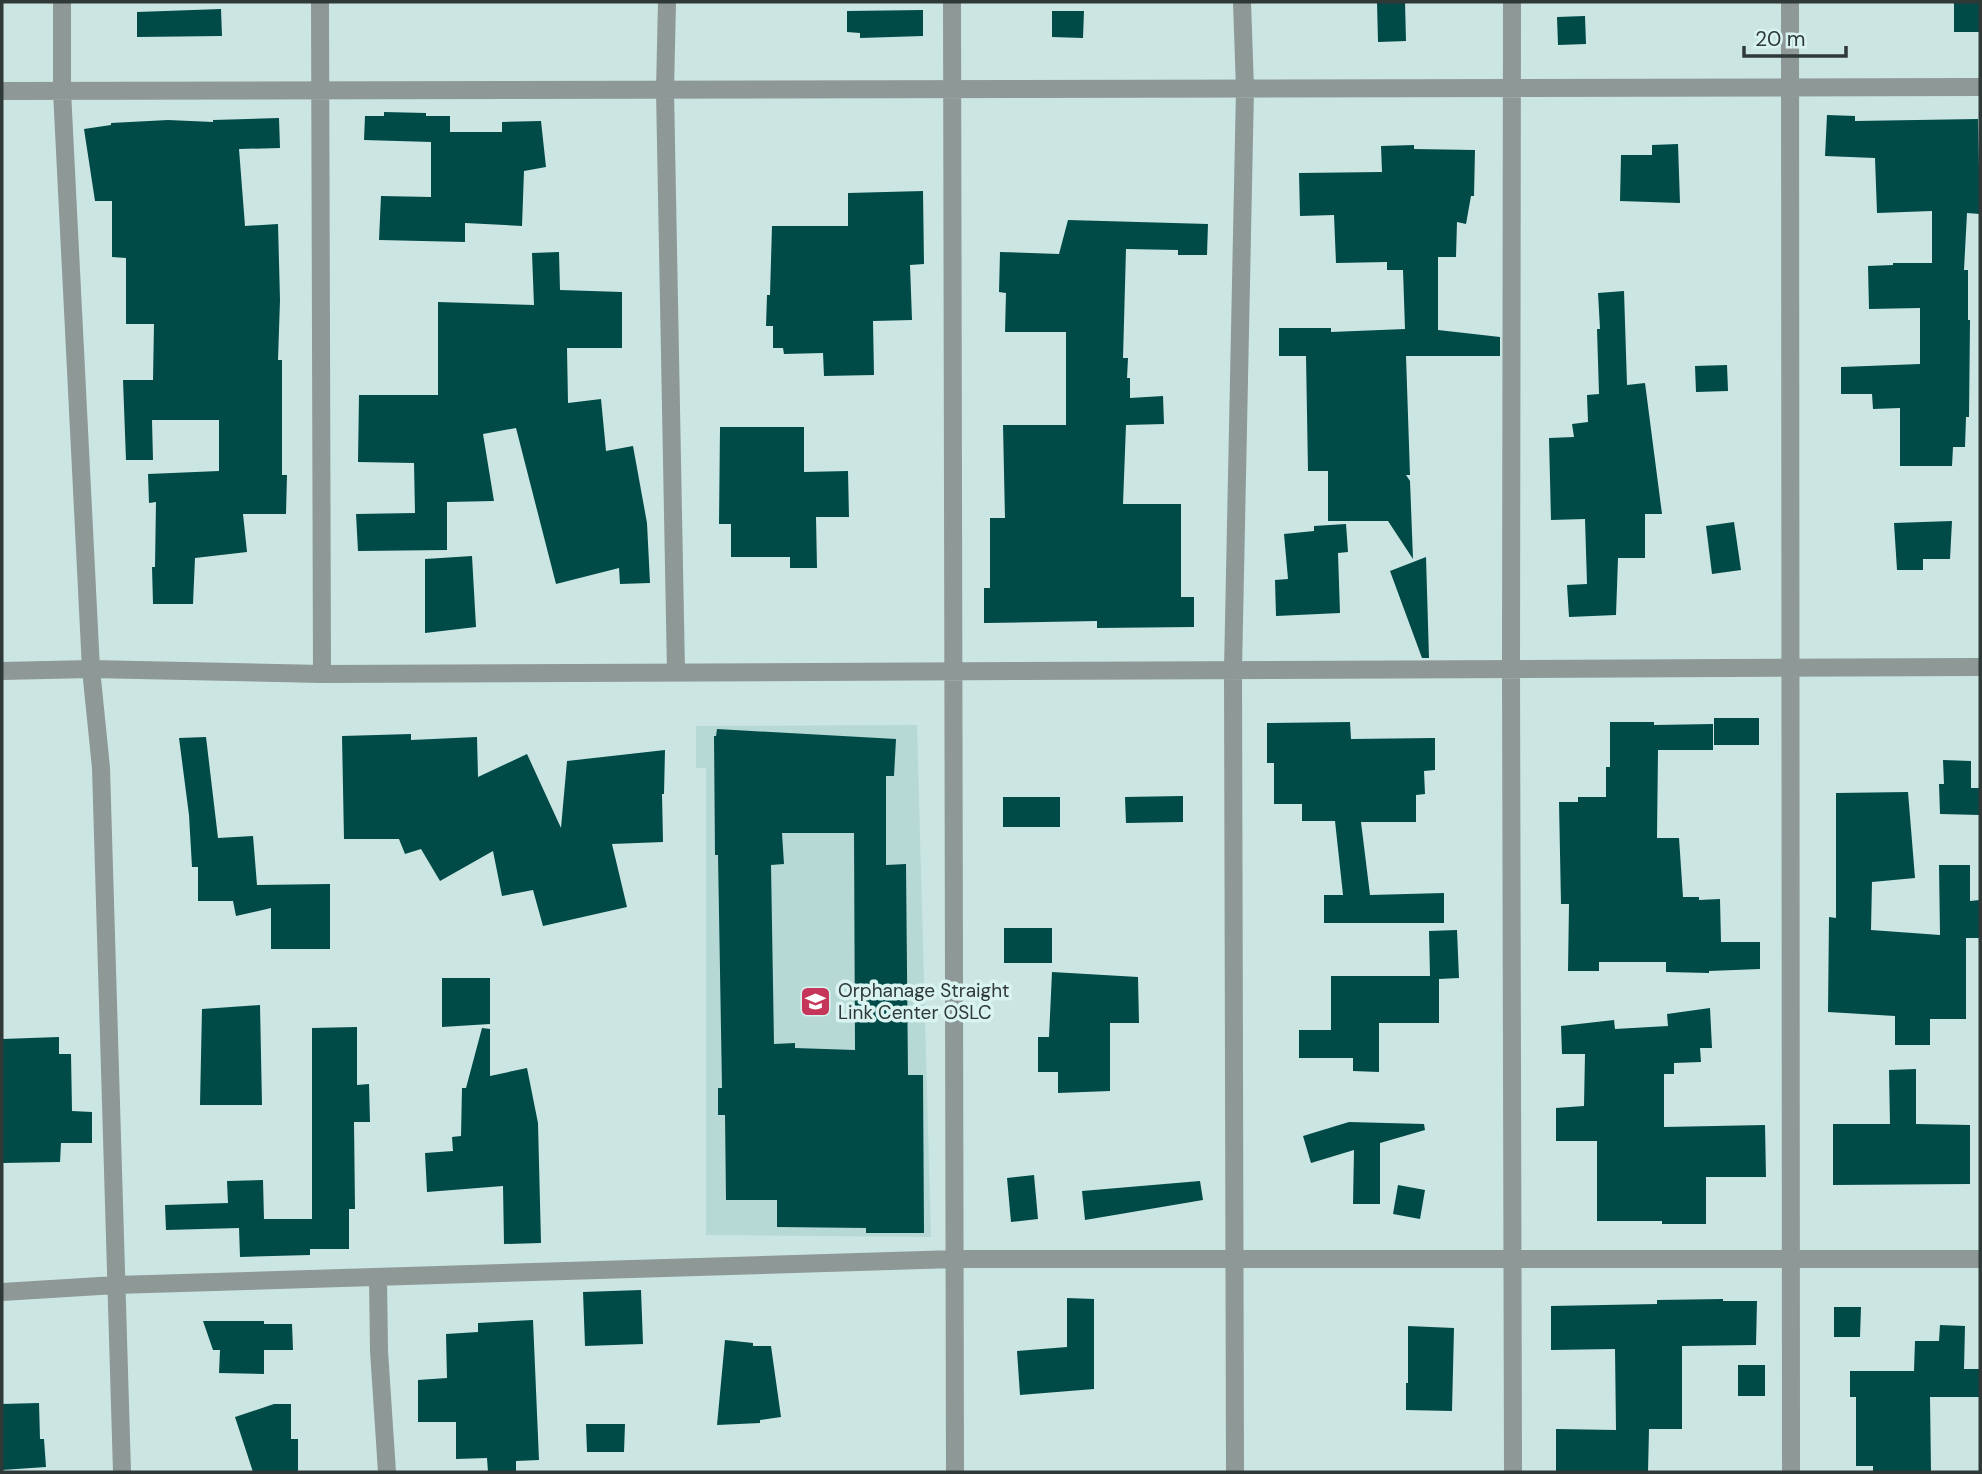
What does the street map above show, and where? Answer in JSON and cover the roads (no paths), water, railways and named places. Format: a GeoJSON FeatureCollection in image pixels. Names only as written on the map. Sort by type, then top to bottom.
{"type":"FeatureCollection","features":[{"type":"Feature","properties":{"kind":"street"},"geometry":{"type":"LineString","coordinates":[[62,2],[62,90],[91,669],[101,768],[122,1472]]}},
{"type":"Feature","properties":{"kind":"street"},"geometry":{"type":"LineString","coordinates":[[320,2],[322,674]]}},
{"type":"Feature","properties":{"kind":"street"},"geometry":{"type":"LineString","coordinates":[[667,2],[665,90],[676,672]]}},
{"type":"Feature","properties":{"kind":"street"},"geometry":{"type":"LineString","coordinates":[[952,2],[956,1472]]}},
{"type":"Feature","properties":{"kind":"street"},"geometry":{"type":"LineString","coordinates":[[1236,1472],[1233,670],[1245,89],[1242,2]]}},
{"type":"Feature","properties":{"kind":"street"},"geometry":{"type":"LineString","coordinates":[[1512,2],[1513,1472]]}},
{"type":"Feature","properties":{"kind":"street"},"geometry":{"type":"LineString","coordinates":[[1790,2],[1791,1472]]}},
{"type":"Feature","properties":{"kind":"street"},"geometry":{"type":"LineString","coordinates":[[2,91],[1980,87]]}},
{"type":"Feature","properties":{"kind":"street"},"geometry":{"type":"LineString","coordinates":[[2,671],[91,669],[322,674],[1980,667]]}},
{"type":"Feature","properties":{"kind":"street"},"geometry":{"type":"LineString","coordinates":[[2,1292],[116,1285],[955,1259],[1980,1259]]}},
{"type":"Feature","properties":{"kind":"street"},"geometry":{"type":"LineString","coordinates":[[378,1277],[379,1351],[387,1472]]}},
{"type":"Feature","properties":{"kind":"place","name":"Orphanage Straight Link Center OSLC"},"geometry":{"type":"Point","coordinates":[815,1001]}}]}
